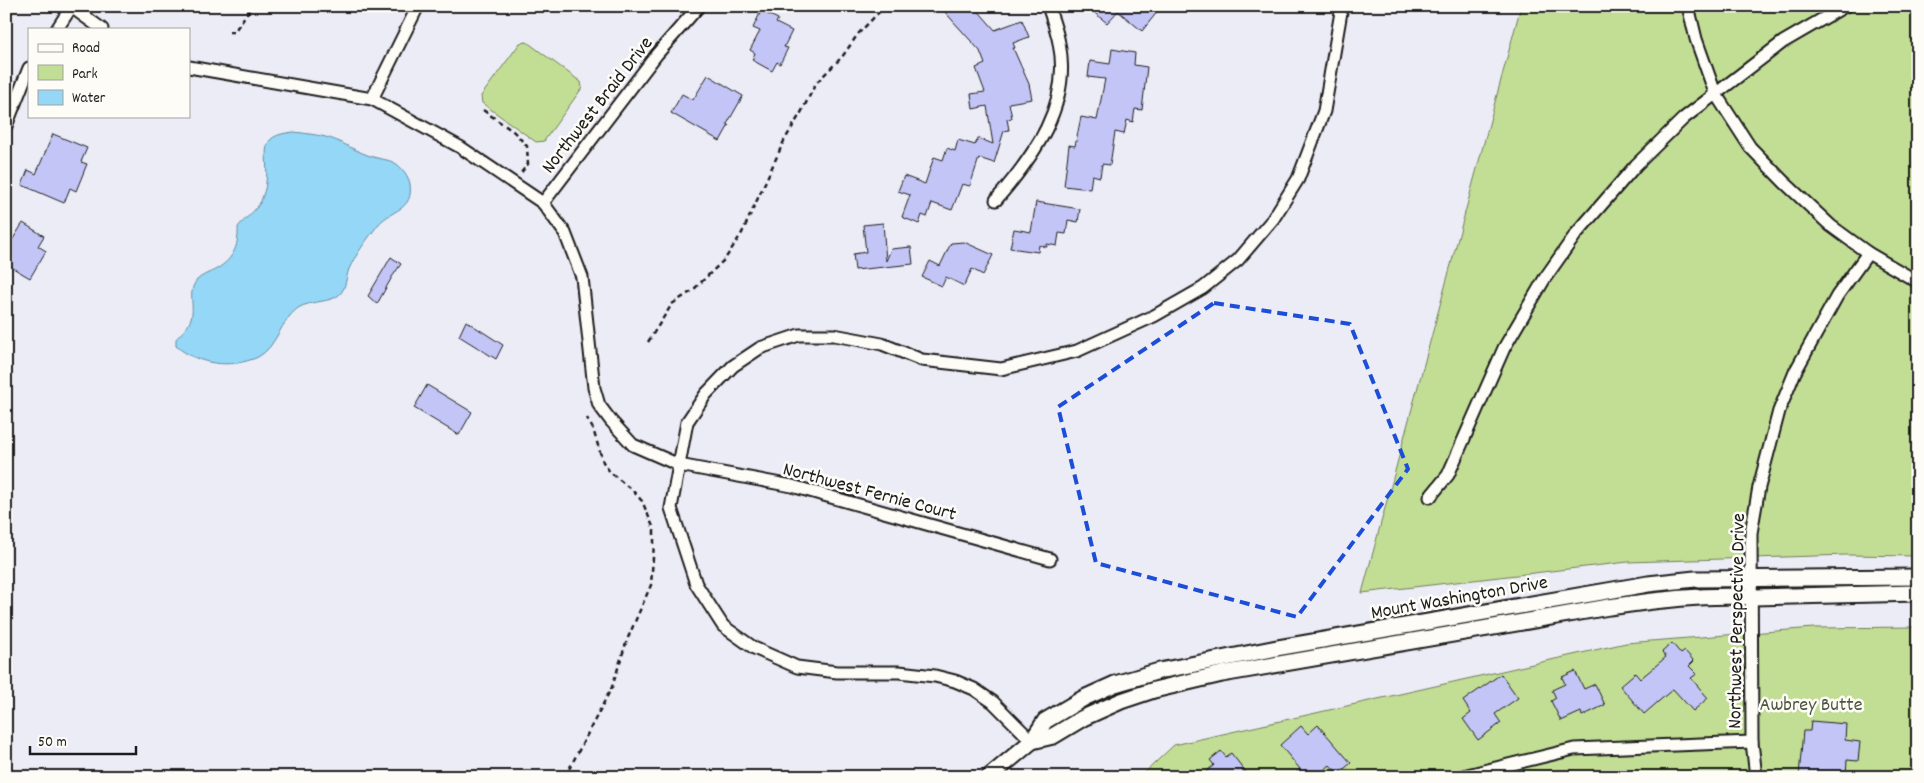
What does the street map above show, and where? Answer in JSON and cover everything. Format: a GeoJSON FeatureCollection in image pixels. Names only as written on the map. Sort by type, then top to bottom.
{"type":"FeatureCollection","features":[{"type":"Feature","properties":{"kind":"main road","name":"Mount Washington Drive"},"geometry":{"type":"LineString","coordinates":[[989,777],[1032,741],[1045,721],[1084,698],[1116,684],[1159,671],[1278,648],[1648,584],[1695,579],[1918,577]]}},
{"type":"Feature","properties":{"kind":"main road","name":"Mount Washington Drive"},"geometry":{"type":"LineString","coordinates":[[1032,741],[1053,736],[1083,718],[1120,701],[1154,690],[1222,674],[1664,599],[1728,595],[1918,593]]}},
{"type":"Feature","properties":{"kind":"street"},"geometry":{"type":"LineString","coordinates":[[372,99],[418,6]]}},
{"type":"Feature","properties":{"kind":"street","name":"Northwest Braid Drive"},"geometry":{"type":"LineString","coordinates":[[543,203],[657,54],[699,6]]}},
{"type":"Feature","properties":{"kind":"street"},"geometry":{"type":"LineString","coordinates":[[996,200],[1032,155],[1054,113],[1059,96],[1062,72],[1059,43],[1048,6]]}},
{"type":"Feature","properties":{"kind":"street"},"geometry":{"type":"LineString","coordinates":[[1032,741],[993,702],[974,689],[955,681],[935,676],[900,672],[837,672],[797,666],[754,648],[723,626],[696,584],[671,508],[687,422],[706,394],[734,366],[760,348],[799,335],[834,335],[882,344],[922,360],[1001,369],[1077,350],[1154,316],[1203,288],[1238,260],[1272,219],[1298,179],[1324,111],[1342,6]]}},
{"type":"Feature","properties":{"kind":"street"},"geometry":{"type":"LineString","coordinates":[[1688,6],[1696,39],[1715,93],[1750,147],[1831,226],[1868,253],[1918,282]]}},
{"type":"Feature","properties":{"kind":"street"},"geometry":{"type":"LineString","coordinates":[[1430,497],[1448,475],[1504,348],[1545,278],[1571,242],[1636,165],[1684,118],[1715,93],[1783,42],[1845,6]]}},
{"type":"Feature","properties":{"kind":"street"},"geometry":{"type":"LineString","coordinates":[[58,28],[72,7],[101,28]]}},
{"type":"Feature","properties":{"kind":"street","name":"Northwest Fernie Court"},"geometry":{"type":"LineString","coordinates":[[190,67],[372,99],[460,147],[543,203],[565,233],[582,277],[594,388],[600,405],[611,421],[633,445],[678,465],[792,486],[1050,559]]}},
{"type":"Feature","properties":{"kind":"street"},"geometry":{"type":"LineString","coordinates":[[6,126],[28,71]]}},
{"type":"Feature","properties":{"kind":"street","name":"Northwest Perspective Drive"},"geometry":{"type":"LineString","coordinates":[[1756,777],[1752,742],[1753,596],[1751,533],[1759,487],[1779,411],[1795,372],[1837,296],[1868,253]]}},
{"type":"Feature","properties":{"kind":"street"},"geometry":{"type":"LineString","coordinates":[[1459,777],[1574,749],[1752,742]]}},
{"type":"Feature","properties":{"kind":"path"},"geometry":{"type":"LineString","coordinates":[[229,32],[234,32],[252,6]]}},
{"type":"Feature","properties":{"kind":"path"},"geometry":{"type":"LineString","coordinates":[[648,342],[672,304],[698,286],[725,259],[742,233],[784,140],[802,112],[816,83],[842,57],[858,34],[884,6]]}},
{"type":"Feature","properties":{"kind":"path"},"geometry":{"type":"LineString","coordinates":[[484,110],[514,132],[527,146],[528,164],[519,175]]}},
{"type":"Feature","properties":{"kind":"path"},"geometry":{"type":"LineString","coordinates":[[565,777],[612,687],[627,640],[651,585],[654,544],[654,529],[642,501],[610,472],[603,462],[593,429],[587,418]]}},
{"type":"Feature","properties":{"kind":"highlighted area"},"geometry":{"type":"Polygon","coordinates":[[[1214,303],[1350,324],[1408,469],[1297,617],[1096,563],[1058,407],[1214,303]]]}},
{"type":"Feature","properties":{"kind":"green space"},"geometry":{"type":"Polygon","coordinates":[[[1521,6],[1918,6],[1918,556],[1847,555],[1628,562],[1362,593],[1521,6]]]}},
{"type":"Feature","properties":{"kind":"green space"},"geometry":{"type":"Polygon","coordinates":[[[527,42],[581,82],[582,88],[544,141],[536,142],[482,103],[481,96],[520,43],[527,42]]]}},
{"type":"Feature","properties":{"kind":"green space","name":"Awbrey Butte"},"geometry":{"type":"Polygon","coordinates":[[[1918,627],[1918,777],[1140,777],[1174,745],[1626,643],[1814,628],[1918,627]]]}},
{"type":"Feature","properties":{"kind":"water"},"geometry":{"type":"Polygon","coordinates":[[[295,132],[330,138],[373,157],[395,163],[407,175],[410,184],[409,200],[400,209],[383,220],[366,241],[349,269],[342,292],[332,299],[303,305],[298,308],[292,313],[264,353],[248,361],[226,364],[204,361],[194,357],[176,346],[176,339],[187,327],[191,318],[192,289],[197,280],[220,267],[230,258],[236,248],[238,227],[261,201],[266,184],[266,155],[269,142],[274,137],[295,132]]]}},
{"type":"Feature","properties":{"kind":"building"},"geometry":{"type":"Polygon","coordinates":[[[950,6],[974,6],[995,30],[1022,20],[1029,37],[1013,43],[1015,48],[1013,48],[1029,84],[1032,99],[1009,103],[1012,118],[1007,119],[1009,130],[1004,131],[994,163],[979,158],[970,186],[962,184],[952,210],[932,203],[927,217],[922,215],[919,224],[902,217],[910,195],[898,191],[904,176],[925,184],[934,157],[943,160],[947,148],[955,151],[958,140],[975,145],[978,138],[993,144],[987,106],[973,109],[971,94],[985,92],[976,68],[985,64],[980,51],[944,11],[950,6]]]}},
{"type":"Feature","properties":{"kind":"building"},"geometry":{"type":"Polygon","coordinates":[[[1086,6],[1162,6],[1142,31],[1118,11],[1107,23],[1086,6]]]}},
{"type":"Feature","properties":{"kind":"building"},"geometry":{"type":"Polygon","coordinates":[[[761,11],[778,19],[776,23],[792,31],[784,47],[788,48],[780,64],[777,62],[772,71],[752,60],[755,53],[750,50],[760,31],[753,28],[761,11]]]}},
{"type":"Feature","properties":{"kind":"building"},"geometry":{"type":"Polygon","coordinates":[[[1112,49],[1135,53],[1134,65],[1147,67],[1142,110],[1135,109],[1133,122],[1127,120],[1124,134],[1115,132],[1110,165],[1102,164],[1100,177],[1092,175],[1090,189],[1064,186],[1069,145],[1075,146],[1081,117],[1097,120],[1105,79],[1088,77],[1090,61],[1110,64],[1112,49]]]}},
{"type":"Feature","properties":{"kind":"building"},"geometry":{"type":"Polygon","coordinates":[[[708,75],[743,96],[727,124],[729,125],[720,141],[671,113],[682,94],[693,100],[708,75]]]}},
{"type":"Feature","properties":{"kind":"building"},"geometry":{"type":"Polygon","coordinates":[[[53,134],[87,148],[81,162],[87,164],[76,191],[70,188],[64,203],[22,185],[28,170],[36,174],[53,134]]]}},
{"type":"Feature","properties":{"kind":"building"},"geometry":{"type":"Polygon","coordinates":[[[1036,202],[1080,209],[1078,222],[1068,220],[1066,234],[1059,233],[1057,246],[1047,244],[1047,247],[1039,245],[1038,252],[1010,248],[1014,229],[1031,232],[1036,202]]]}},
{"type":"Feature","properties":{"kind":"building"},"geometry":{"type":"Polygon","coordinates":[[[23,223],[44,236],[38,246],[46,251],[30,278],[6,264],[6,250],[23,223]]]}},
{"type":"Feature","properties":{"kind":"building"},"geometry":{"type":"Polygon","coordinates":[[[883,223],[886,261],[891,249],[911,247],[913,264],[855,270],[853,254],[866,252],[863,225],[883,223]]]}},
{"type":"Feature","properties":{"kind":"building"},"geometry":{"type":"Polygon","coordinates":[[[964,242],[993,255],[983,275],[972,269],[964,286],[946,277],[942,286],[922,277],[930,261],[940,266],[951,243],[964,242]]]}},
{"type":"Feature","properties":{"kind":"building"},"geometry":{"type":"Polygon","coordinates":[[[391,257],[401,264],[377,304],[368,296],[391,257]]]}},
{"type":"Feature","properties":{"kind":"building"},"geometry":{"type":"Polygon","coordinates":[[[466,321],[503,345],[496,359],[459,336],[466,321]]]}},
{"type":"Feature","properties":{"kind":"building"},"geometry":{"type":"Polygon","coordinates":[[[427,385],[472,412],[459,435],[414,408],[427,385]]]}},
{"type":"Feature","properties":{"kind":"building"},"geometry":{"type":"Polygon","coordinates":[[[1672,643],[1681,654],[1685,651],[1694,661],[1689,666],[1697,674],[1691,678],[1708,698],[1693,711],[1673,689],[1644,714],[1620,686],[1635,673],[1640,679],[1666,657],[1662,652],[1672,643]]]}},
{"type":"Feature","properties":{"kind":"building"},"geometry":{"type":"Polygon","coordinates":[[[1575,671],[1584,689],[1595,684],[1605,705],[1582,716],[1581,712],[1561,721],[1551,701],[1556,698],[1552,690],[1565,684],[1562,677],[1575,671]]]}},
{"type":"Feature","properties":{"kind":"building"},"geometry":{"type":"Polygon","coordinates":[[[1501,674],[1518,698],[1495,714],[1501,723],[1478,740],[1463,719],[1471,713],[1463,701],[1501,674]]]}},
{"type":"Feature","properties":{"kind":"building"},"geometry":{"type":"Polygon","coordinates":[[[1811,721],[1846,724],[1845,740],[1860,742],[1858,761],[1847,760],[1846,775],[1824,773],[1824,777],[1799,776],[1803,731],[1810,731],[1811,721]]]}},
{"type":"Feature","properties":{"kind":"building"},"geometry":{"type":"Polygon","coordinates":[[[1318,725],[1351,763],[1338,774],[1330,765],[1316,777],[1291,777],[1300,769],[1280,745],[1301,726],[1308,734],[1318,725]]]}},
{"type":"Feature","properties":{"kind":"building"},"geometry":{"type":"Polygon","coordinates":[[[1221,751],[1226,757],[1231,753],[1246,772],[1240,777],[1200,777],[1214,765],[1210,760],[1221,751]]]}}]}
